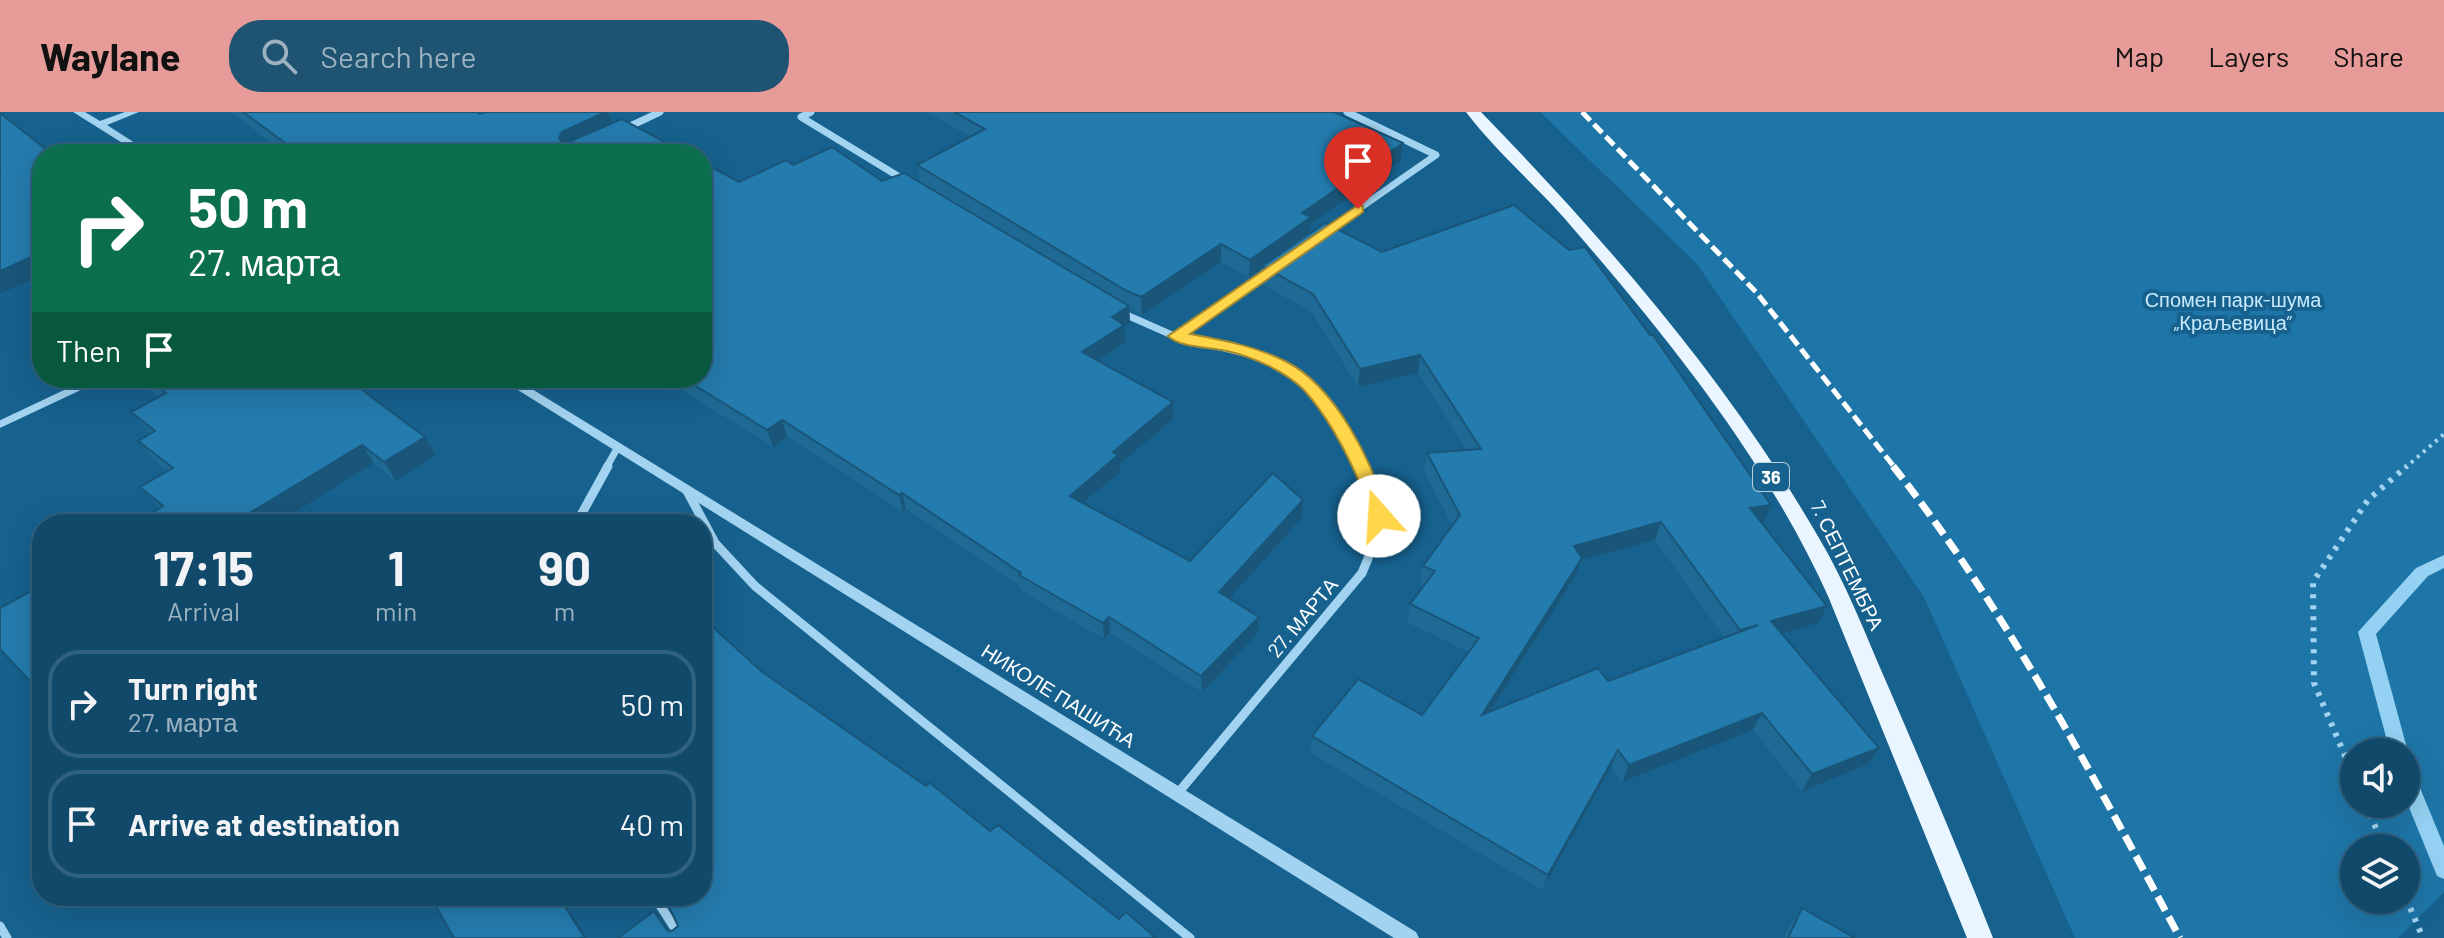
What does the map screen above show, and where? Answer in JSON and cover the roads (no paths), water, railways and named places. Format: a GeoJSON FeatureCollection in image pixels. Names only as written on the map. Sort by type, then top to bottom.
{"type":"FeatureCollection","features":[{"type":"Feature","properties":{"kind":"main road","name":"7. СЕПТЕМБРА"},"geometry":{"type":"LineString","coordinates":[[1473,112],[1587,231],[1654,311],[1777,485],[1814,546],[1840,602],[1926,798],[1980,938]]}},
{"type":"Feature","properties":{"kind":"street"},"geometry":{"type":"LineString","coordinates":[[78,112],[130,144]]}},
{"type":"Feature","properties":{"kind":"street"},"geometry":{"type":"LineString","coordinates":[[99,125],[134,112]]}},
{"type":"Feature","properties":{"kind":"street"},"geometry":{"type":"LineString","coordinates":[[610,136],[660,112]]}},
{"type":"Feature","properties":{"kind":"street"},"geometry":{"type":"LineString","coordinates":[[793,112],[908,182]]}},
{"type":"Feature","properties":{"kind":"street"},"geometry":{"type":"LineString","coordinates":[[801,117],[811,112]]}},
{"type":"Feature","properties":{"kind":"street"},"geometry":{"type":"LineString","coordinates":[[1319,236],[1436,155],[1347,112]]}},
{"type":"Feature","properties":{"kind":"street"},"geometry":{"type":"LineString","coordinates":[[1176,336],[1280,264]]}},
{"type":"Feature","properties":{"kind":"street","name":"27. МАРТА"},"geometry":{"type":"LineString","coordinates":[[1109,305],[1176,336],[1234,347],[1280,365],[1308,384],[1333,415],[1371,488],[1379,516],[1374,550],[1362,573],[1178,793]]}},
{"type":"Feature","properties":{"kind":"street"},"geometry":{"type":"LineString","coordinates":[[0,424],[77,388]]}},
{"type":"Feature","properties":{"kind":"street","name":"НИКОЛЕ ПАШИЋА"},"geometry":{"type":"LineString","coordinates":[[520,388],[1410,938]]}},
{"type":"Feature","properties":{"kind":"street"},"geometry":{"type":"LineString","coordinates":[[581,514],[618,447]]}},
{"type":"Feature","properties":{"kind":"street"},"geometry":{"type":"LineString","coordinates":[[686,488],[700,514]]}},
{"type":"Feature","properties":{"kind":"street"},"geometry":{"type":"LineString","coordinates":[[712,537],[755,586],[1190,938]]}},
{"type":"Feature","properties":{"kind":"street"},"geometry":{"type":"LineString","coordinates":[[660,906],[681,938]]}},
{"type":"Feature","properties":{"kind":"street"},"geometry":{"type":"LineString","coordinates":[[0,926],[7,938]]}},
{"type":"Feature","properties":{"kind":"waterway"},"geometry":{"type":"LineString","coordinates":[[2395,738],[2367,632],[2422,572],[2444,561]]}},
{"type":"Feature","properties":{"kind":"waterway"},"geometry":{"type":"LineString","coordinates":[[2420,811],[2444,870]]}},
{"type":"Feature","properties":{"kind":"railway"},"geometry":{"type":"LineString","coordinates":[[1582,112],[1756,292],[1895,468]]}},
{"type":"Feature","properties":{"kind":"railway"},"geometry":{"type":"LineString","coordinates":[[1893,466],[1974,578],[2011,636],[2081,756],[2180,938]]}},
{"type":"Feature","properties":{"kind":"park label","name":"Спомен парк-шума „Краљевица”"},"geometry":{"type":"Point","coordinates":[2233,310]}}]}
